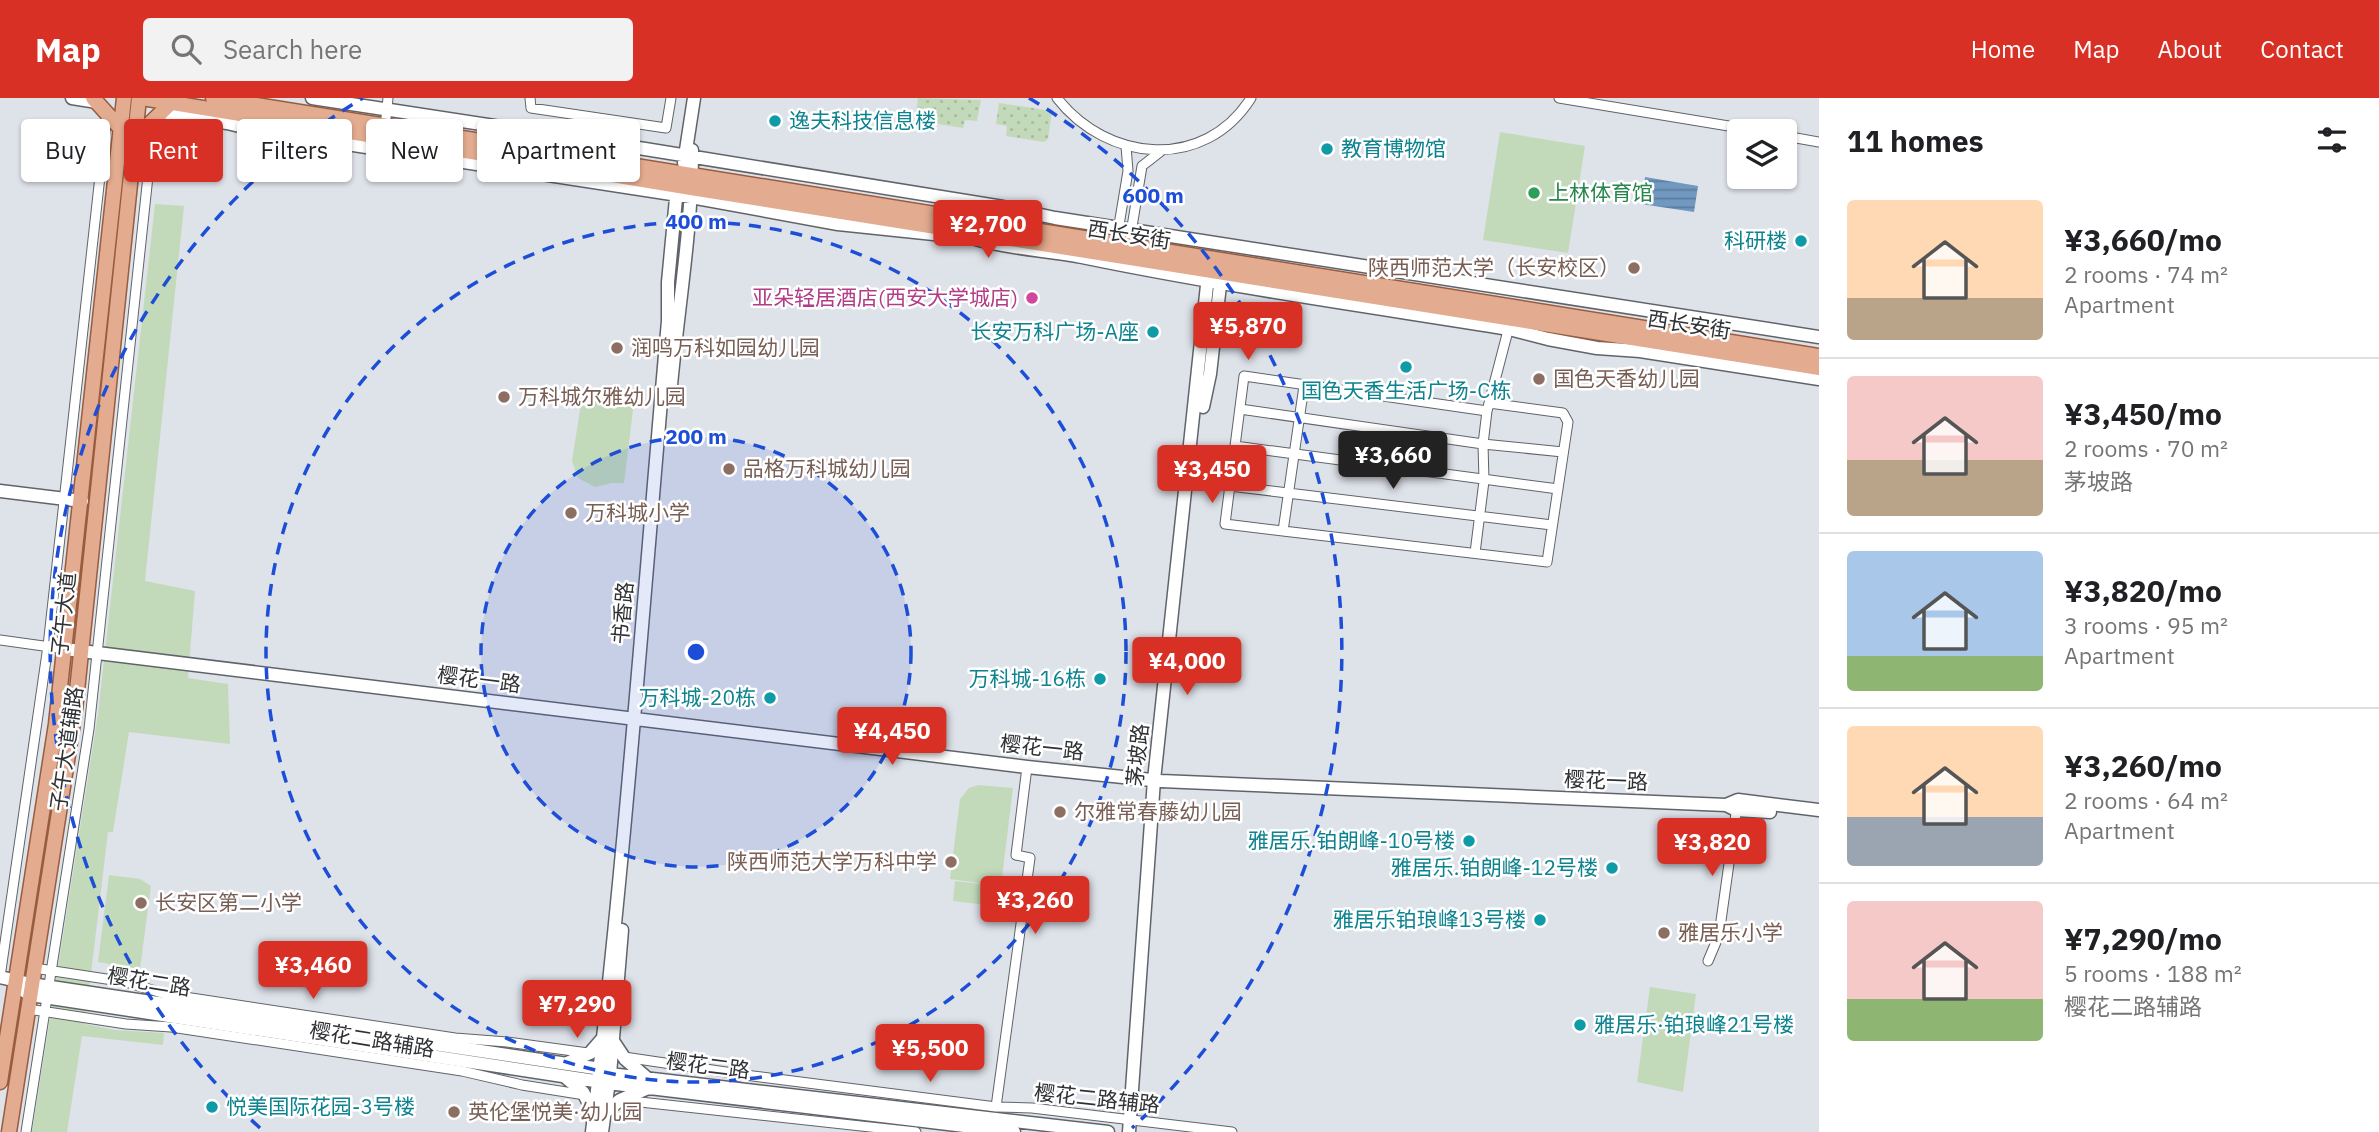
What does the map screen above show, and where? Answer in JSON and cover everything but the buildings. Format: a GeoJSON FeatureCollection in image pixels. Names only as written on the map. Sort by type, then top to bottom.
{"type":"FeatureCollection","features":[{"type":"Feature","properties":{"kind":"main road"},"geometry":{"type":"LineString","coordinates":[[72,98],[95,100],[121,129]]}},
{"type":"Feature","properties":{"kind":"main road","name":"子午大道"},"geometry":{"type":"LineString","coordinates":[[0,1082],[10,983],[56,724],[124,98]]}},
{"type":"Feature","properties":{"kind":"main road","name":"子午大道"},"geometry":{"type":"LineString","coordinates":[[138,119],[141,98]]}},
{"type":"Feature","properties":{"kind":"main road","name":"西长安街"},"geometry":{"type":"LineString","coordinates":[[141,98],[162,111],[366,130]]}},
{"type":"Feature","properties":{"kind":"main road","name":"西长安街"},"geometry":{"type":"LineString","coordinates":[[213,98],[366,128]]}},
{"type":"Feature","properties":{"kind":"main road"},"geometry":{"type":"LineString","coordinates":[[312,98],[388,104],[688,156],[1124,237],[1819,337]]}},
{"type":"Feature","properties":{"kind":"main road","name":"书香路"},"geometry":{"type":"LineString","coordinates":[[592,1132],[599,1114],[608,1039],[685,186],[696,98]]}},
{"type":"Feature","properties":{"kind":"main road"},"geometry":{"type":"LineString","coordinates":[[154,119],[162,111],[303,138],[685,186]]}},
{"type":"Feature","properties":{"kind":"main road","name":"西长安街"},"geometry":{"type":"LineString","coordinates":[[463,146],[685,186],[1215,271],[1510,323],[1819,368]]}},
{"type":"Feature","properties":{"kind":"main road","name":"子午大道"},"geometry":{"type":"LineString","coordinates":[[9,1132],[75,710],[130,182]]}},
{"type":"Feature","properties":{"kind":"main road","name":"西长安街"},"geometry":{"type":"LineString","coordinates":[[685,186],[1124,237],[1215,271],[1819,356]]}},
{"type":"Feature","properties":{"kind":"main road","name":"茅坡路"},"geometry":{"type":"LineString","coordinates":[[1133,1126],[1157,780],[1197,395],[1196,376],[1211,310],[1215,271]]}},
{"type":"Feature","properties":{"kind":"main road"},"geometry":{"type":"LineString","coordinates":[[1510,323],[1548,339],[1597,348],[1640,351],[1819,379]]}},
{"type":"Feature","properties":{"kind":"main road"},"geometry":{"type":"LineString","coordinates":[[0,491],[82,501]]}},
{"type":"Feature","properties":{"kind":"main road","name":"樱花一路"},"geometry":{"type":"LineString","coordinates":[[65,649],[1027,767],[1157,780],[1819,810]]}},
{"type":"Feature","properties":{"kind":"main road","name":"樱花一路"},"geometry":{"type":"LineString","coordinates":[[1733,805],[1819,818]]}},
{"type":"Feature","properties":{"kind":"main road","name":"樱花二路"},"geometry":{"type":"LineString","coordinates":[[0,977],[30,996],[48,992],[604,1077],[1014,1132]]}},
{"type":"Feature","properties":{"kind":"main road"},"geometry":{"type":"LineString","coordinates":[[608,1039],[648,1083],[599,1114],[564,1069],[608,1039]]}},
{"type":"Feature","properties":{"kind":"main road","name":"樱花二路"},"geometry":{"type":"LineString","coordinates":[[648,1083],[1108,1132]]}},
{"type":"Feature","properties":{"kind":"main road","name":"书香路"},"geometry":{"type":"LineString","coordinates":[[599,1114],[602,1132]]}},
{"type":"Feature","properties":{"kind":"street"},"geometry":{"type":"LineString","coordinates":[[530,98],[531,108],[666,128],[671,98]]}},
{"type":"Feature","properties":{"kind":"street"},"geometry":{"type":"LineString","coordinates":[[1057,98],[1096,134],[1126,146],[1152,150],[1178,149]]}},
{"type":"Feature","properties":{"kind":"street"},"geometry":{"type":"LineString","coordinates":[[1124,237],[1142,166],[1158,152],[1201,141],[1225,128],[1251,98]]}},
{"type":"Feature","properties":{"kind":"street"},"geometry":{"type":"LineString","coordinates":[[1559,98],[1727,126]]}},
{"type":"Feature","properties":{"kind":"street","name":"子午大道辅路"},"geometry":{"type":"LineString","coordinates":[[26,1132],[89,729],[162,111]]}},
{"type":"Feature","properties":{"kind":"street","name":"子午大道辅路"},"geometry":{"type":"LineString","coordinates":[[0,977],[48,646],[107,113]]}},
{"type":"Feature","properties":{"kind":"street"},"geometry":{"type":"LineString","coordinates":[[1797,138],[1819,142]]}},
{"type":"Feature","properties":{"kind":"street"},"geometry":{"type":"LineString","coordinates":[[1124,237],[1128,171],[1126,146]]}},
{"type":"Feature","properties":{"kind":"street"},"geometry":{"type":"LineString","coordinates":[[1475,553],[1484,481],[1482,444],[1488,407],[1510,323]]}},
{"type":"Feature","properties":{"kind":"street"},"geometry":{"type":"LineString","coordinates":[[1244,376],[1304,386],[1563,413],[1568,422],[1547,562],[1225,523],[1244,376]]}},
{"type":"Feature","properties":{"kind":"street"},"geometry":{"type":"LineString","coordinates":[[1283,531],[1304,386]]}},
{"type":"Feature","properties":{"kind":"street"},"geometry":{"type":"LineString","coordinates":[[1240,409],[1482,444],[1563,452]]}},
{"type":"Feature","properties":{"kind":"street"},"geometry":{"type":"LineString","coordinates":[[1235,446],[1558,489]]}},
{"type":"Feature","properties":{"kind":"street"},"geometry":{"type":"LineString","coordinates":[[1230,486],[1552,526]]}},
{"type":"Feature","properties":{"kind":"street"},"geometry":{"type":"LineString","coordinates":[[0,640],[65,649]]}},
{"type":"Feature","properties":{"kind":"street"},"geometry":{"type":"LineString","coordinates":[[996,1107],[1030,858],[1016,855],[1027,767]]}},
{"type":"Feature","properties":{"kind":"street"},"geometry":{"type":"LineString","coordinates":[[1708,961],[1718,935],[1733,805]]}},
{"type":"Feature","properties":{"kind":"street","name":"樱花二路辅路"},"geometry":{"type":"LineString","coordinates":[[34,968],[126,982],[165,994],[455,1038],[590,1053]]}},
{"type":"Feature","properties":{"kind":"street","name":"樱花二路辅路"},"geometry":{"type":"LineString","coordinates":[[30,996],[44,1012],[126,1024],[171,1027],[462,1071],[522,1085],[584,1095]]}},
{"type":"Feature","properties":{"kind":"street","name":"樱花二路辅路"},"geometry":{"type":"LineString","coordinates":[[624,1057],[996,1107],[1032,1108],[1133,1126],[1233,1132]]}},
{"type":"Feature","properties":{"kind":"street"},"geometry":{"type":"LineString","coordinates":[[620,1100],[916,1132]]}},
{"type":"Feature","properties":{"kind":"green space"},"geometry":{"type":"Polygon","coordinates":[[[918,98],[981,100],[977,121],[965,120],[963,128],[918,121],[915,118],[918,98]]]}},
{"type":"Feature","properties":{"kind":"green space"},"geometry":{"type":"Polygon","coordinates":[[[999,103],[1052,111],[1048,139],[1044,142],[1006,136],[1007,126],[996,124],[999,103]]]}},
{"type":"Feature","properties":{"kind":"green space","name":"上林体育馆"},"geometry":{"type":"Polygon","coordinates":[[[1500,132],[1585,146],[1568,253],[1483,240],[1500,132]]]}},
{"type":"Feature","properties":{"kind":"green space"},"geometry":{"type":"Polygon","coordinates":[[[155,204],[184,206],[145,581],[195,591],[188,678],[228,684],[230,744],[129,732],[113,832],[108,832],[85,1024],[115,1030],[164,1033],[163,1045],[82,1036],[67,1132],[32,1132],[98,714],[155,204]]]}},
{"type":"Feature","properties":{"kind":"green space"},"geometry":{"type":"Polygon","coordinates":[[[607,392],[634,402],[624,483],[595,487],[578,478],[572,461],[581,404],[588,396],[607,392]]]}},
{"type":"Feature","properties":{"kind":"green space"},"geometry":{"type":"Polygon","coordinates":[[[978,785],[1013,788],[1001,886],[950,879],[960,799],[969,788],[978,785]]]}},
{"type":"Feature","properties":{"kind":"green space"},"geometry":{"type":"Polygon","coordinates":[[[109,875],[140,879],[151,886],[140,969],[98,962],[109,875]]]}},
{"type":"Feature","properties":{"kind":"green space"},"geometry":{"type":"Polygon","coordinates":[[[955,881],[989,885],[986,905],[953,901],[955,881]]]}},
{"type":"Feature","properties":{"kind":"green space"},"geometry":{"type":"Polygon","coordinates":[[[1650,987],[1696,994],[1683,1092],[1637,1082],[1650,987]]]}},
{"type":"Feature","properties":{"kind":"water"},"geometry":{"type":"Polygon","coordinates":[[[1645,177],[1698,186],[1694,212],[1641,204],[1645,177]]]}},
{"type":"Feature","properties":{"kind":"place","name":"逸夫科技信息楼"},"geometry":{"type":"Point","coordinates":[775,121]}},
{"type":"Feature","properties":{"kind":"place","name":"教育博物馆"},"geometry":{"type":"Point","coordinates":[1327,149]}},
{"type":"Feature","properties":{"kind":"place","name":"上林体育馆"},"geometry":{"type":"Point","coordinates":[1534,193]}},
{"type":"Feature","properties":{"kind":"place","name":"科研楼"},"geometry":{"type":"Point","coordinates":[1801,241]}},
{"type":"Feature","properties":{"kind":"place","name":"陕西师范大学（长安校区）"},"geometry":{"type":"Point","coordinates":[1634,268]}},
{"type":"Feature","properties":{"kind":"place","name":"亚朵轻居酒店(西安大学城店)"},"geometry":{"type":"Point","coordinates":[1032,298]}},
{"type":"Feature","properties":{"kind":"place","name":"长安万科广场-A座"},"geometry":{"type":"Point","coordinates":[1153,332]}},
{"type":"Feature","properties":{"kind":"place","name":"润鸣万科如园幼儿园"},"geometry":{"type":"Point","coordinates":[617,348]}},
{"type":"Feature","properties":{"kind":"place","name":"国色天香生活广场-C栋"},"geometry":{"type":"Point","coordinates":[1406,367]}},
{"type":"Feature","properties":{"kind":"place","name":"国色天香幼儿园"},"geometry":{"type":"Point","coordinates":[1539,379]}},
{"type":"Feature","properties":{"kind":"place","name":"万科城尔雅幼儿园"},"geometry":{"type":"Point","coordinates":[504,397]}},
{"type":"Feature","properties":{"kind":"place","name":"品格万科城幼儿园"},"geometry":{"type":"Point","coordinates":[729,469]}},
{"type":"Feature","properties":{"kind":"place","name":"万科城小学"},"geometry":{"type":"Point","coordinates":[571,513]}},
{"type":"Feature","properties":{"kind":"place","name":"万科城-16栋"},"geometry":{"type":"Point","coordinates":[1100,679]}},
{"type":"Feature","properties":{"kind":"place","name":"万科城-20栋"},"geometry":{"type":"Point","coordinates":[770,698]}},
{"type":"Feature","properties":{"kind":"place","name":"尔雅常春藤幼儿园"},"geometry":{"type":"Point","coordinates":[1060,812]}},
{"type":"Feature","properties":{"kind":"place","name":"雅居乐.铂朗峰-10号楼"},"geometry":{"type":"Point","coordinates":[1469,841]}},
{"type":"Feature","properties":{"kind":"place","name":"陕西师范大学万科中学"},"geometry":{"type":"Point","coordinates":[951,862]}},
{"type":"Feature","properties":{"kind":"place","name":"雅居乐.铂朗峰-12号楼"},"geometry":{"type":"Point","coordinates":[1612,868]}},
{"type":"Feature","properties":{"kind":"place","name":"长安区第二小学"},"geometry":{"type":"Point","coordinates":[141,903]}},
{"type":"Feature","properties":{"kind":"place","name":"雅居乐铂琅峰13号楼"},"geometry":{"type":"Point","coordinates":[1540,920]}},
{"type":"Feature","properties":{"kind":"place","name":"雅居乐小学"},"geometry":{"type":"Point","coordinates":[1664,933]}},
{"type":"Feature","properties":{"kind":"place","name":"雅居乐·铂琅峰21号楼"},"geometry":{"type":"Point","coordinates":[1580,1025]}},
{"type":"Feature","properties":{"kind":"place","name":"悦美国际花园-3号楼"},"geometry":{"type":"Point","coordinates":[212,1107]}},
{"type":"Feature","properties":{"kind":"place","name":"英伦堡悦美·幼儿园"},"geometry":{"type":"Point","coordinates":[454,1112]}}]}
